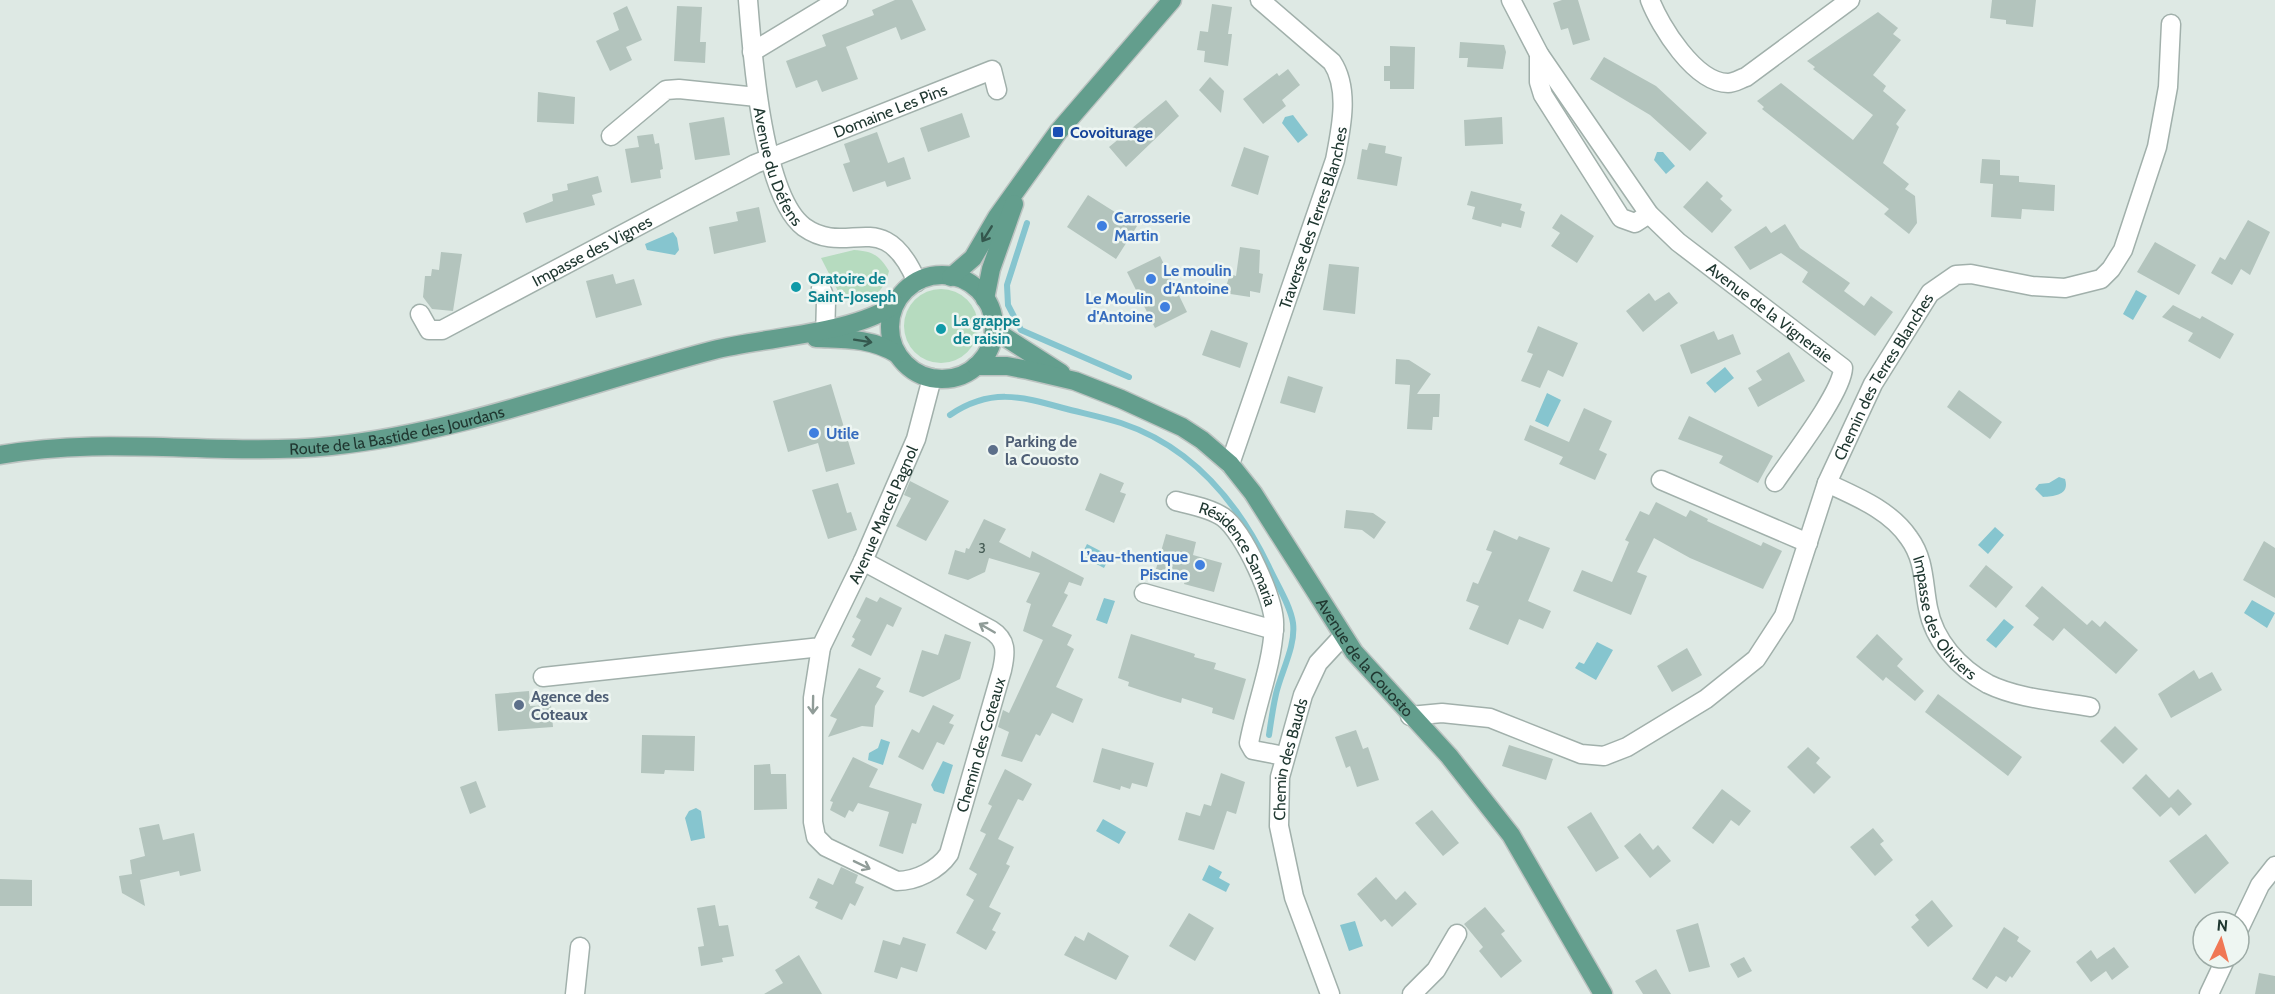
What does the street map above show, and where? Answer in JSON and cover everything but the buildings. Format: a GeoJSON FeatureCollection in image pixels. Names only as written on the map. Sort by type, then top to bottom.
{"type":"FeatureCollection","features":[{"type":"Feature","properties":{"kind":"main road"},"geometry":{"type":"LineString","coordinates":[[951,277],[973,258],[997,217],[1058,132],[1172,0]]}},
{"type":"Feature","properties":{"kind":"main road"},"geometry":{"type":"LineString","coordinates":[[985,299],[991,268],[1019,188]]}},
{"type":"Feature","properties":{"kind":"main road"},"geometry":{"type":"LineString","coordinates":[[929,277],[951,277],[976,289],[985,299],[990,309],[994,330],[985,356],[976,366],[958,376],[932,378],[914,371],[897,354],[890,329],[895,304],[917,282],[929,277]]}},
{"type":"Feature","properties":{"kind":"main road","name":"Route de la Bastide des Jourdans"},"geometry":{"type":"LineString","coordinates":[[0,455],[52,448],[104,446],[279,449],[374,440],[453,424],[716,349],[784,336],[826,333],[871,319],[895,304]]}},
{"type":"Feature","properties":{"kind":"main road","name":"Avenue de la Couosto"},"geometry":{"type":"LineString","coordinates":[[994,330],[1075,381]]}},
{"type":"Feature","properties":{"kind":"main road","name":"Route de la Bastide des Jourdans"},"geometry":{"type":"LineString","coordinates":[[826,333],[875,343],[897,354]]}},
{"type":"Feature","properties":{"kind":"main road","name":"Avenue de la Couosto"},"geometry":{"type":"LineString","coordinates":[[976,366],[1007,366],[1075,381],[1141,406],[1202,440],[1230,464],[1253,493],[1342,636],[1410,716],[1449,756],[1511,835],[1603,994]]}},
{"type":"Feature","properties":{"kind":"street","name":"Avenue du Défens"},"geometry":{"type":"LineString","coordinates":[[748,0],[757,97],[770,158],[789,210],[804,226],[834,237],[868,237],[888,241],[895,246],[917,282]]}},
{"type":"Feature","properties":{"kind":"street"},"geometry":{"type":"LineString","coordinates":[[752,52],[838,0]]}},
{"type":"Feature","properties":{"kind":"street","name":"Traverse des Terres Blanches"},"geometry":{"type":"LineString","coordinates":[[1230,464],[1335,160],[1340,128],[1342,93],[1338,71],[1332,62],[1260,0]]}},
{"type":"Feature","properties":{"kind":"street","name":"Avenue de la Vigneraie"},"geometry":{"type":"LineString","coordinates":[[1511,0],[1539,54],[1649,214],[1678,242],[1843,368],[1843,376],[1833,393],[1775,482]]}},
{"type":"Feature","properties":{"kind":"street"},"geometry":{"type":"LineString","coordinates":[[1650,0],[1665,34],[1683,55],[1714,79],[1727,83],[1746,77],[1850,0]]}},
{"type":"Feature","properties":{"kind":"street","name":"Chemin des Terres Blanches"},"geometry":{"type":"LineString","coordinates":[[1410,716],[1442,713],[1490,717],[1581,754],[1604,756],[1615,753],[1706,699],[1756,659],[1784,616],[1827,483],[1873,384],[1929,293],[1956,274],[1971,274],[2032,286],[2065,288],[2101,279],[2111,269],[2123,250],[2157,147],[2168,87],[2171,24]]}},
{"type":"Feature","properties":{"kind":"street","name":"Avenue de la Vigneraie"},"geometry":{"type":"LineString","coordinates":[[1539,54],[1539,82],[1543,96],[1621,218],[1635,223],[1649,214]]}},
{"type":"Feature","properties":{"kind":"street","name":"Domaine Les Pins"},"geometry":{"type":"LineString","coordinates":[[770,158],[992,70],[998,90]]}},
{"type":"Feature","properties":{"kind":"street"},"geometry":{"type":"LineString","coordinates":[[611,136],[657,96],[672,88],[757,97]]}},
{"type":"Feature","properties":{"kind":"street","name":"Impasse des Vignes"},"geometry":{"type":"LineString","coordinates":[[420,314],[429,330],[442,330],[770,158]]}},
{"type":"Feature","properties":{"kind":"street"},"geometry":{"type":"LineString","coordinates":[[821,288],[826,301],[826,333]]}},
{"type":"Feature","properties":{"kind":"street","name":"Avenue Marcel Pagnol"},"geometry":{"type":"LineString","coordinates":[[814,834],[813,698],[821,647],[863,561],[915,438],[932,378]]}},
{"type":"Feature","properties":{"kind":"street"},"geometry":{"type":"LineString","coordinates":[[1661,480],[1808,543]]}},
{"type":"Feature","properties":{"kind":"street","name":"Impasse des Oliviers"},"geometry":{"type":"LineString","coordinates":[[1827,483],[1884,513],[1911,540],[1924,571],[1928,608],[1936,634],[1963,666],[1977,677],[2003,690],[2090,707]]}},
{"type":"Feature","properties":{"kind":"street","name":"Résidence Samaria"},"geometry":{"type":"LineString","coordinates":[[1176,501],[1215,513],[1234,529],[1244,543],[1271,606],[1274,630],[1249,743],[1253,750],[1284,756]]}},
{"type":"Feature","properties":{"kind":"street","name":"Chemin des Coteaux"},"geometry":{"type":"LineString","coordinates":[[814,834],[826,848],[897,881],[908,881],[939,867],[949,854],[1006,654],[1004,642],[991,630],[863,561]]}},
{"type":"Feature","properties":{"kind":"street","name":"Résidence Samaria"},"geometry":{"type":"LineString","coordinates":[[1144,592],[1274,630]]}},
{"type":"Feature","properties":{"kind":"street","name":"Chemin des Bauds"},"geometry":{"type":"LineString","coordinates":[[1330,994],[1294,897],[1279,826],[1280,777],[1295,718],[1318,663],[1342,636]]}},
{"type":"Feature","properties":{"kind":"street"},"geometry":{"type":"LineString","coordinates":[[543,677],[821,647]]}},
{"type":"Feature","properties":{"kind":"street"},"geometry":{"type":"LineString","coordinates":[[2248,910],[2260,885],[2275,866]]}},
{"type":"Feature","properties":{"kind":"street"},"geometry":{"type":"LineString","coordinates":[[1412,994],[1437,970],[1456,934]]}},
{"type":"Feature","properties":{"kind":"street"},"geometry":{"type":"LineString","coordinates":[[575,994],[579,946]]}},
{"type":"Feature","properties":{"kind":"street"},"geometry":{"type":"LineString","coordinates":[[2209,994],[2220,970]]}},
{"type":"Feature","properties":{"kind":"green space"},"geometry":{"type":"Polygon","coordinates":[[[854,250],[875,255],[889,271],[883,286],[873,297],[866,300],[842,299],[821,258],[854,250]]]}},
{"type":"Feature","properties":{"kind":"green space"},"geometry":{"type":"Polygon","coordinates":[[[941,289],[955,292],[967,300],[975,312],[978,326],[975,340],[967,352],[955,360],[941,363],[927,360],[915,352],[907,340],[904,326],[907,312],[915,300],[927,292],[941,289]]]}},
{"type":"Feature","properties":{"kind":"water"},"geometry":{"type":"Polygon","coordinates":[[[1293,115],[1308,135],[1298,143],[1282,123],[1285,117],[1293,115]]]}},
{"type":"Feature","properties":{"kind":"water"},"geometry":{"type":"Polygon","coordinates":[[[1657,152],[1663,152],[1675,166],[1666,174],[1654,160],[1657,152]]]}},
{"type":"Feature","properties":{"kind":"water"},"geometry":{"type":"Polygon","coordinates":[[[673,232],[677,238],[679,250],[675,255],[647,250],[645,244],[673,232]]]}},
{"type":"Feature","properties":{"kind":"water"},"geometry":{"type":"Polygon","coordinates":[[[2136,290],[2147,296],[2133,320],[2123,314],[2136,290]]]}},
{"type":"Feature","properties":{"kind":"water"},"geometry":{"type":"Polygon","coordinates":[[[1725,367],[1734,378],[1715,393],[1706,383],[1725,367]]]}},
{"type":"Feature","properties":{"kind":"water"},"geometry":{"type":"Polygon","coordinates":[[[1547,393],[1561,400],[1548,427],[1535,421],[1547,393]]]}},
{"type":"Feature","properties":{"kind":"water"},"geometry":{"type":"Polygon","coordinates":[[[2059,477],[2065,479],[2066,484],[2060,494],[2043,497],[2035,489],[2039,484],[2049,483],[2059,477]]]}},
{"type":"Feature","properties":{"kind":"water"},"geometry":{"type":"Polygon","coordinates":[[[1995,527],[2004,535],[1988,554],[1978,545],[1995,527]]]}},
{"type":"Feature","properties":{"kind":"water"},"geometry":{"type":"Polygon","coordinates":[[[1087,544],[1110,556],[1104,568],[1081,556],[1087,544]]]}},
{"type":"Feature","properties":{"kind":"water"},"geometry":{"type":"Polygon","coordinates":[[[1104,598],[1115,601],[1107,624],[1096,620],[1104,598]]]}},
{"type":"Feature","properties":{"kind":"water"},"geometry":{"type":"Polygon","coordinates":[[[2252,600],[2275,613],[2267,628],[2244,613],[2252,600]]]}},
{"type":"Feature","properties":{"kind":"water"},"geometry":{"type":"Polygon","coordinates":[[[2004,619],[2014,627],[1996,648],[1986,640],[2004,619]]]}},
{"type":"Feature","properties":{"kind":"water"},"geometry":{"type":"Polygon","coordinates":[[[1597,642],[1613,650],[1596,680],[1575,668],[1579,662],[1584,664],[1597,642]]]}},
{"type":"Feature","properties":{"kind":"water"},"geometry":{"type":"Polygon","coordinates":[[[881,739],[890,742],[883,765],[868,760],[869,753],[878,748],[881,739]]]}},
{"type":"Feature","properties":{"kind":"water"},"geometry":{"type":"Polygon","coordinates":[[[943,761],[953,765],[944,794],[934,791],[931,785],[943,761]]]}},
{"type":"Feature","properties":{"kind":"water"},"geometry":{"type":"Polygon","coordinates":[[[696,808],[701,811],[705,838],[691,841],[685,818],[689,811],[696,808]]]}},
{"type":"Feature","properties":{"kind":"water"},"geometry":{"type":"Polygon","coordinates":[[[1103,819],[1126,832],[1119,844],[1096,831],[1103,819]]]}},
{"type":"Feature","properties":{"kind":"water"},"geometry":{"type":"Polygon","coordinates":[[[1209,865],[1222,872],[1219,878],[1230,884],[1226,892],[1202,880],[1209,865]]]}},
{"type":"Feature","properties":{"kind":"water"},"geometry":{"type":"Polygon","coordinates":[[[1355,921],[1363,946],[1349,951],[1340,925],[1355,921]]]}},
{"type":"Feature","properties":{"kind":"waterway"},"geometry":{"type":"LineString","coordinates":[[1027,223],[1007,285],[1008,305],[1021,330],[1129,377]]}},
{"type":"Feature","properties":{"kind":"waterway"},"geometry":{"type":"LineString","coordinates":[[950,415],[965,406],[992,398],[1033,400],[1121,423],[1146,433],[1190,461],[1209,479],[1242,519],[1256,541],[1289,608],[1293,623],[1292,641],[1276,694],[1269,735]]}},
{"type":"Feature","properties":{"kind":"place","name":"Covoiturage"},"geometry":{"type":"Point","coordinates":[1058,132]}},
{"type":"Feature","properties":{"kind":"place","name":"Carrosserie Martin"},"geometry":{"type":"Point","coordinates":[1102,226]}},
{"type":"Feature","properties":{"kind":"place","name":"Le moulin d'Antoine"},"geometry":{"type":"Point","coordinates":[1151,279]}},
{"type":"Feature","properties":{"kind":"place","name":"Oratoire de Saint-Joseph"},"geometry":{"type":"Point","coordinates":[796,287]}},
{"type":"Feature","properties":{"kind":"place","name":"Le Moulin d'Antoine"},"geometry":{"type":"Point","coordinates":[1165,307]}},
{"type":"Feature","properties":{"kind":"place","name":"La grappe de raisin"},"geometry":{"type":"Point","coordinates":[941,329]}},
{"type":"Feature","properties":{"kind":"place","name":"Utile"},"geometry":{"type":"Point","coordinates":[814,433]}},
{"type":"Feature","properties":{"kind":"place","name":"Parking de la Couosto"},"geometry":{"type":"Point","coordinates":[993,450]}},
{"type":"Feature","properties":{"kind":"place","name":"L’eau-thentique Piscine"},"geometry":{"type":"Point","coordinates":[1200,565]}},
{"type":"Feature","properties":{"kind":"place","name":"Agence des Coteaux"},"geometry":{"type":"Point","coordinates":[519,705]}}]}
